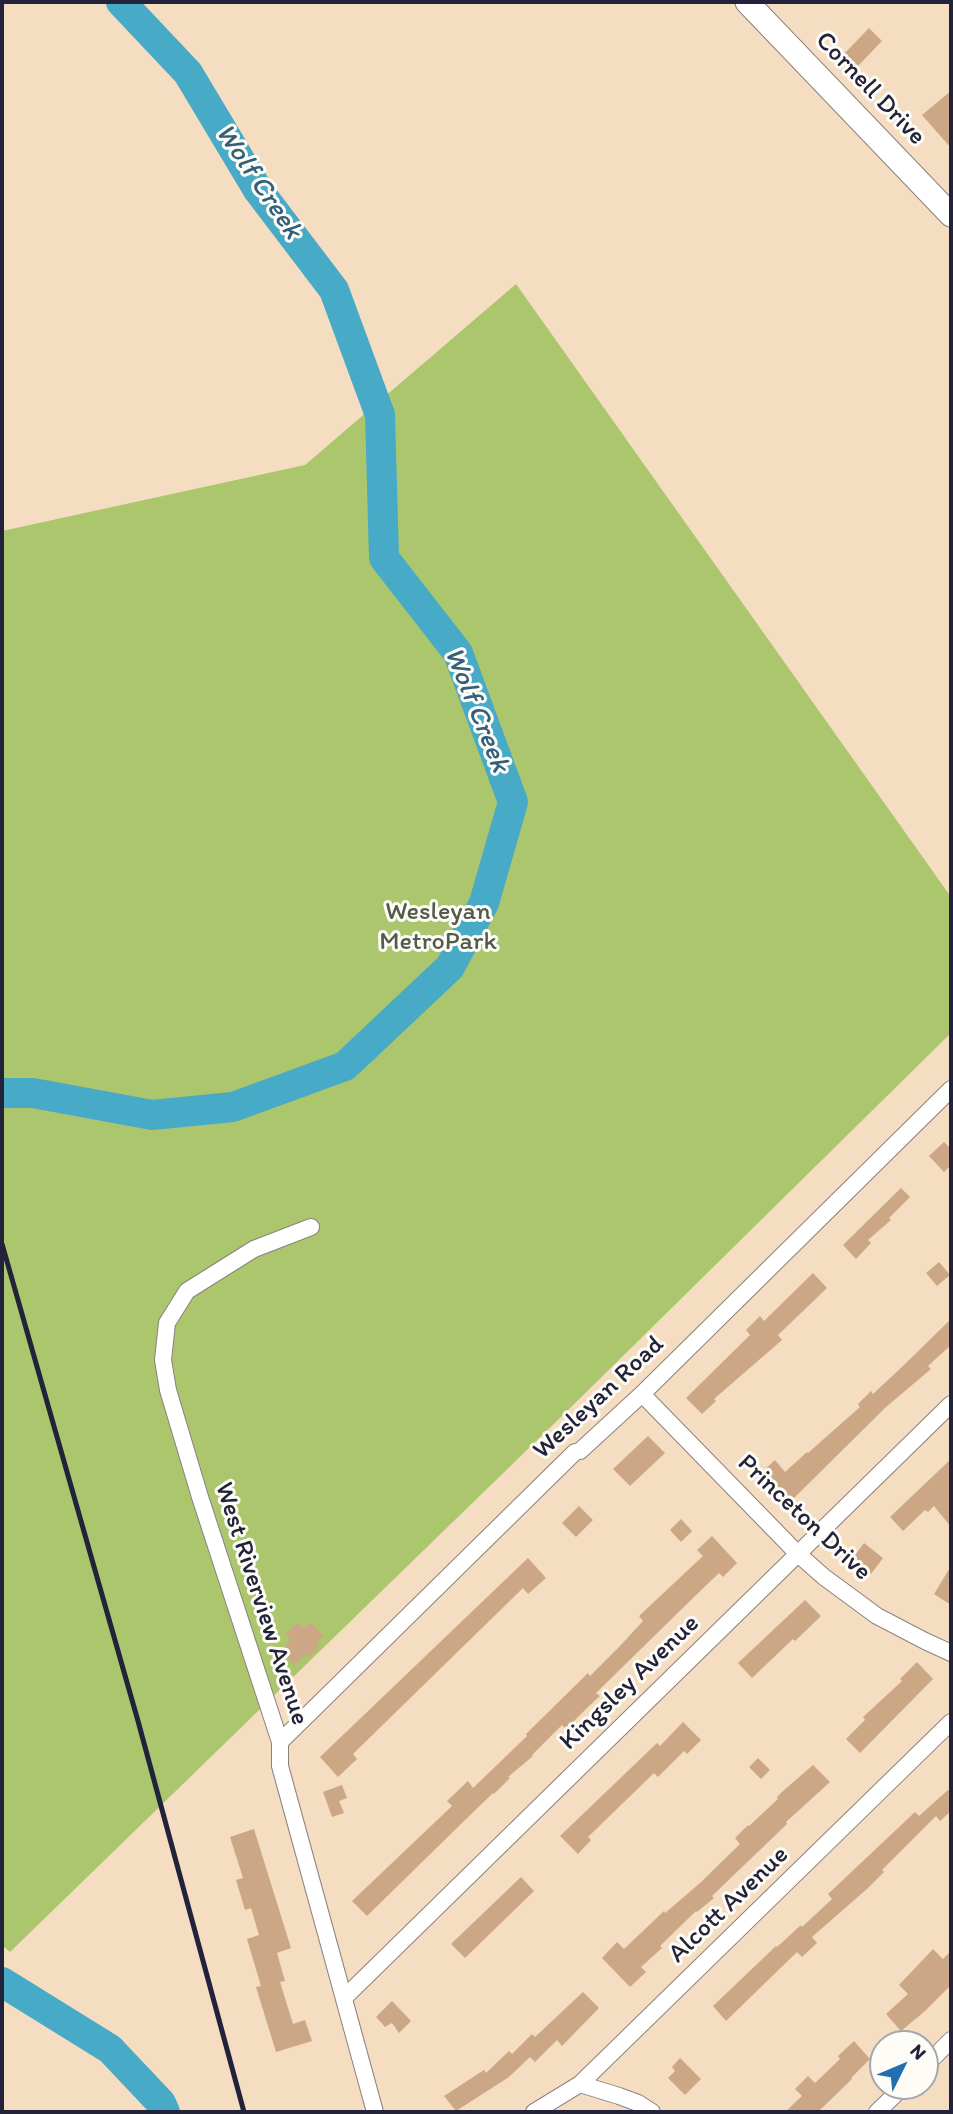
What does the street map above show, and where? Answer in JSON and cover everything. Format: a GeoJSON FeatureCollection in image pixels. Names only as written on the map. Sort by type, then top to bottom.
{"type":"FeatureCollection","features":[{"type":"Feature","properties":{"kind":"street","name":"Cornell Drive"},"geometry":{"type":"LineString","coordinates":[[747,2],[948,204]]}},
{"type":"Feature","properties":{"kind":"street","name":"Wesleyan Road"},"geometry":{"type":"LineString","coordinates":[[280,1742],[575,1452],[580,1451],[642,1394],[951,1089]]}},
{"type":"Feature","properties":{"kind":"street","name":"West Riverview Avenue"},"geometry":{"type":"LineString","coordinates":[[311,1227],[254,1248],[187,1291],[167,1323],[163,1360],[168,1390],[200,1497],[280,1742],[280,1766],[375,2112]]}},
{"type":"Feature","properties":{"kind":"street","name":"Princeton Drive"},"geometry":{"type":"LineString","coordinates":[[642,1394],[798,1553],[842,1592],[877,1616],[951,1653]]}},
{"type":"Feature","properties":{"kind":"street","name":"Kingsley Avenue"},"geometry":{"type":"LineString","coordinates":[[344,1998],[951,1404]]}},
{"type":"Feature","properties":{"kind":"street","name":"Alcott Avenue"},"geometry":{"type":"LineString","coordinates":[[534,2112],[580,2084],[951,1722]]}},
{"type":"Feature","properties":{"kind":"street"},"geometry":{"type":"LineString","coordinates":[[580,2084],[638,2103],[652,2112]]}},
{"type":"Feature","properties":{"kind":"green space","name":"Wesleyan MetroPark"},"geometry":{"type":"Polygon","coordinates":[[[516,284],[951,897],[951,1033],[564,1414],[10,1952],[2,1945],[2,531],[305,465],[516,284]]]}},
{"type":"Feature","properties":{"kind":"building"},"geometry":{"type":"Polygon","coordinates":[[[869,28],[882,41],[857,67],[844,54],[869,28]]]}},
{"type":"Feature","properties":{"kind":"building"},"geometry":{"type":"Polygon","coordinates":[[[951,91],[951,148],[922,115],[951,91]]]}},
{"type":"Feature","properties":{"kind":"building"},"geometry":{"type":"Polygon","coordinates":[[[944,1142],[951,1149],[951,1165],[944,1172],[929,1156],[944,1142]]]}},
{"type":"Feature","properties":{"kind":"building"},"geometry":{"type":"Polygon","coordinates":[[[901,1188],[910,1197],[889,1218],[891,1220],[868,1240],[871,1243],[856,1259],[843,1245],[901,1188]]]}},
{"type":"Feature","properties":{"kind":"building"},"geometry":{"type":"Polygon","coordinates":[[[939,1262],[950,1275],[937,1286],[926,1273],[939,1262]]]}},
{"type":"Feature","properties":{"kind":"building"},"geometry":{"type":"Polygon","coordinates":[[[813,1273],[827,1288],[778,1335],[782,1340],[714,1399],[716,1401],[702,1414],[686,1398],[750,1335],[746,1330],[760,1316],[764,1321],[813,1273]]]}},
{"type":"Feature","properties":{"kind":"building"},"geometry":{"type":"Polygon","coordinates":[[[951,1319],[951,1345],[928,1366],[931,1369],[886,1407],[789,1503],[763,1471],[775,1460],[785,1472],[860,1407],[858,1404],[871,1391],[873,1394],[951,1319]]]}},
{"type":"Feature","properties":{"kind":"building"},"geometry":{"type":"Polygon","coordinates":[[[648,1436],[665,1453],[630,1486],[613,1469],[648,1436]]]}},
{"type":"Feature","properties":{"kind":"building"},"geometry":{"type":"Polygon","coordinates":[[[951,1459],[951,1527],[934,1506],[928,1512],[925,1510],[903,1531],[890,1517],[951,1459]]]}},
{"type":"Feature","properties":{"kind":"building"},"geometry":{"type":"Polygon","coordinates":[[[579,1506],[593,1520],[576,1537],[562,1523],[579,1506]]]}},
{"type":"Feature","properties":{"kind":"building"},"geometry":{"type":"Polygon","coordinates":[[[681,1519],[692,1531],[681,1542],[670,1530],[681,1519]]]}},
{"type":"Feature","properties":{"kind":"building"},"geometry":{"type":"Polygon","coordinates":[[[712,1536],[737,1563],[723,1577],[719,1573],[596,1693],[600,1696],[566,1729],[562,1725],[367,1916],[352,1901],[452,1806],[447,1801],[468,1781],[473,1788],[588,1673],[590,1676],[620,1646],[643,1621],[639,1616],[703,1556],[697,1550],[712,1536]]]}},
{"type":"Feature","properties":{"kind":"building"},"geometry":{"type":"Polygon","coordinates":[[[864,1543],[883,1558],[871,1574],[852,1559],[864,1543]]]}},
{"type":"Feature","properties":{"kind":"building"},"geometry":{"type":"Polygon","coordinates":[[[528,1558],[546,1578],[528,1594],[523,1588],[353,1754],[357,1759],[338,1777],[320,1757],[528,1558]]]}},
{"type":"Feature","properties":{"kind":"building"},"geometry":{"type":"Polygon","coordinates":[[[951,1566],[951,1605],[934,1594],[951,1566]]]}},
{"type":"Feature","properties":{"kind":"building"},"geometry":{"type":"Polygon","coordinates":[[[805,1600],[821,1616],[752,1678],[738,1663],[805,1600]]]}},
{"type":"Feature","properties":{"kind":"building"},"geometry":{"type":"Polygon","coordinates":[[[298,1622],[304,1628],[310,1622],[324,1636],[316,1644],[319,1647],[309,1657],[305,1654],[294,1665],[281,1650],[291,1640],[285,1634],[298,1622]]]}},
{"type":"Feature","properties":{"kind":"building"},"geometry":{"type":"Polygon","coordinates":[[[917,1662],[933,1679],[860,1753],[846,1739],[865,1720],[863,1717],[902,1681],[900,1679],[917,1662]]]}},
{"type":"Feature","properties":{"kind":"building"},"geometry":{"type":"Polygon","coordinates":[[[683,1722],[701,1740],[687,1754],[684,1751],[658,1777],[654,1773],[588,1837],[591,1840],[578,1854],[560,1836],[657,1743],[660,1746],[683,1722]]]}},
{"type":"Feature","properties":{"kind":"building"},"geometry":{"type":"Polygon","coordinates":[[[758,1758],[770,1770],[761,1779],[749,1767],[758,1758]]]}},
{"type":"Feature","properties":{"kind":"building"},"geometry":{"type":"Polygon","coordinates":[[[813,1765],[830,1782],[712,1896],[714,1898],[696,1911],[660,1946],[662,1948],[641,1967],[646,1972],[630,1987],[602,1958],[617,1942],[624,1949],[664,1911],[665,1913],[700,1883],[740,1844],[735,1838],[813,1765]]]}},
{"type":"Feature","properties":{"kind":"building"},"geometry":{"type":"Polygon","coordinates":[[[342,1785],[347,1798],[339,1801],[344,1813],[332,1817],[323,1792],[342,1785]]]}},
{"type":"Feature","properties":{"kind":"building"},"geometry":{"type":"Polygon","coordinates":[[[948,1790],[951,1793],[951,1811],[940,1821],[936,1816],[882,1870],[884,1872],[868,1888],[812,1937],[817,1943],[802,1957],[797,1952],[726,2021],[713,2006],[776,1946],[801,1925],[802,1927],[832,1899],[828,1894],[915,1812],[919,1816],[948,1790]]]}},
{"type":"Feature","properties":{"kind":"building"},"geometry":{"type":"Polygon","coordinates":[[[254,1829],[291,1948],[277,1953],[285,1981],[280,1982],[293,2024],[305,2020],[312,2041],[276,2052],[256,1987],[261,1986],[247,1939],[259,1935],[251,1908],[245,1910],[236,1880],[243,1878],[230,1837],[254,1829]]]}},
{"type":"Feature","properties":{"kind":"building"},"geometry":{"type":"Polygon","coordinates":[[[521,1877],[534,1891],[465,1958],[451,1944],[521,1877]]]}},
{"type":"Feature","properties":{"kind":"building"},"geometry":{"type":"Polygon","coordinates":[[[933,1949],[943,1959],[951,1951],[951,1985],[902,2030],[886,2014],[908,1994],[899,1985],[933,1949]]]}},
{"type":"Feature","properties":{"kind":"building"},"geometry":{"type":"Polygon","coordinates":[[[583,1992],[599,2008],[562,2046],[557,2040],[535,2062],[530,2057],[509,2077],[456,2111],[444,2096],[484,2070],[486,2073],[509,2051],[512,2054],[532,2034],[535,2037],[583,1992]]]}},
{"type":"Feature","properties":{"kind":"building"},"geometry":{"type":"Polygon","coordinates":[[[392,2001],[411,2021],[399,2033],[392,2023],[385,2027],[376,2017],[392,2001]]]}},
{"type":"Feature","properties":{"kind":"building"},"geometry":{"type":"Polygon","coordinates":[[[854,2041],[869,2060],[818,2112],[785,2112],[802,2096],[795,2089],[808,2076],[815,2083],[840,2059],[838,2056],[854,2041]]]}},
{"type":"Feature","properties":{"kind":"building"},"geometry":{"type":"Polygon","coordinates":[[[680,2058],[701,2079],[685,2095],[668,2078],[675,2071],[672,2067],[680,2058]]]}},
{"type":"Feature","properties":{"kind":"waterway","name":"Wolf Creek"},"geometry":{"type":"LineString","coordinates":[[2,1093],[33,1093],[152,1115],[233,1107],[345,1066],[450,967],[484,903],[513,802],[458,653],[384,558],[380,415],[334,290],[258,190],[188,73],[121,2]]}},
{"type":"Feature","properties":{"kind":"waterway","name":"Wolf Creek"},"geometry":{"type":"LineString","coordinates":[[2,1982],[110,2049],[161,2103],[165,2112]]}},
{"type":"Feature","properties":{"kind":"railway"},"geometry":{"type":"LineString","coordinates":[[2,1244],[138,1721],[244,2112]]}}]}
